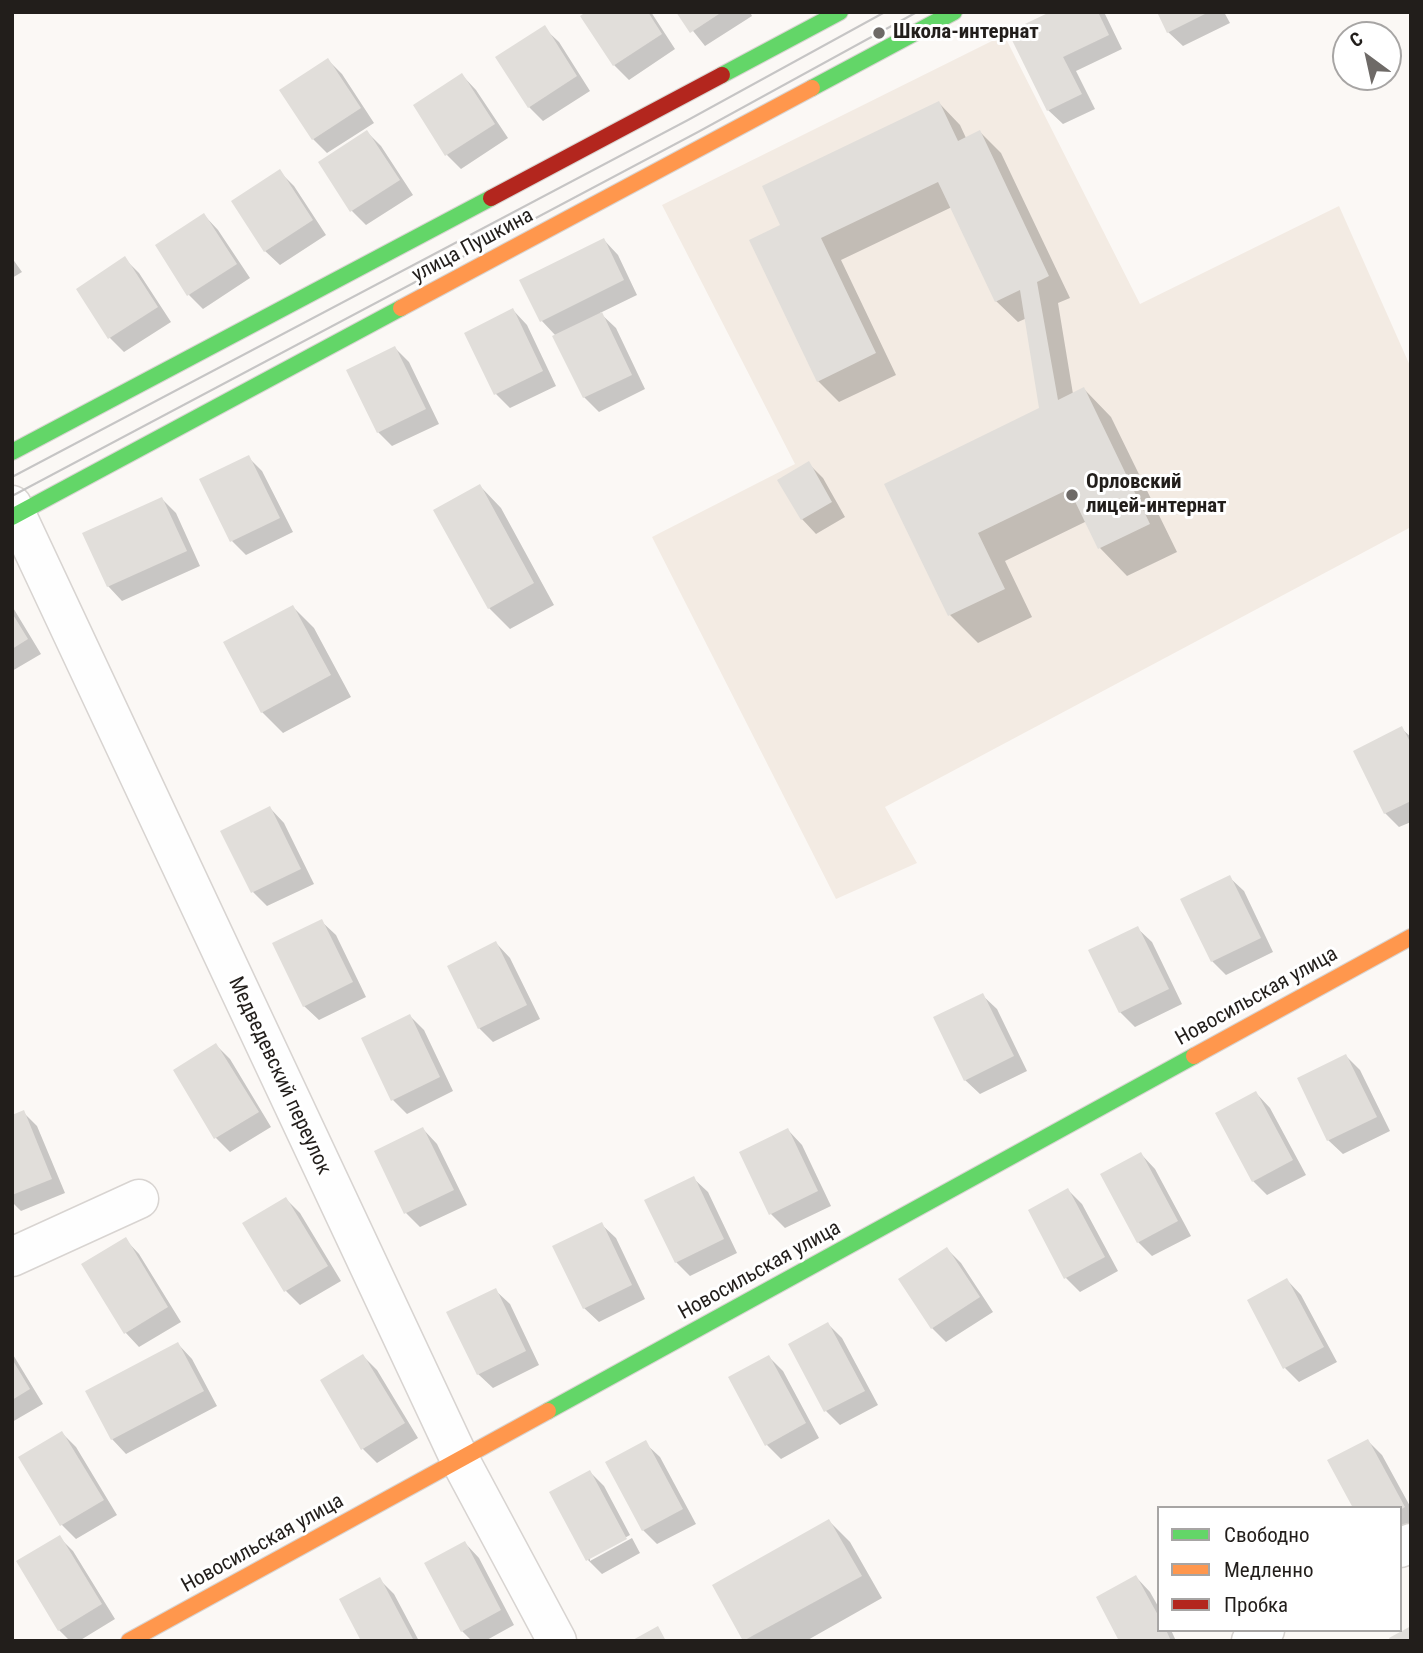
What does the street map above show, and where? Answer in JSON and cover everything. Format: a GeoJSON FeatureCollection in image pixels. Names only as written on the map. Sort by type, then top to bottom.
{"type":"FeatureCollection","features":[{"type":"Feature","properties":{"kind":"main road","name":"улица Пушкина"},"geometry":{"type":"LineString","coordinates":[[12,452],[840,12]]}},
{"type":"Feature","properties":{"kind":"main road","name":"улица Пушкина"},"geometry":{"type":"LineString","coordinates":[[14,512],[954,12]]}},
{"type":"Feature","properties":{"kind":"main road","name":"Новосильская улица"},"geometry":{"type":"LineString","coordinates":[[129,1641],[1411,937]]}},
{"type":"Feature","properties":{"kind":"street","name":"Медведевский переулок"},"geometry":{"type":"LineString","coordinates":[[14,512],[460,1460],[557,1641]]}},
{"type":"Feature","properties":{"kind":"street"},"geometry":{"type":"LineString","coordinates":[[12,1257],[139,1199]]}},
{"type":"Feature","properties":{"kind":"shaded area","name":"Орловский лицей-интернат"},"geometry":{"type":"Polygon","coordinates":[[[1004,35],[1140,304],[1339,206],[1411,368],[1411,527],[885,807],[917,863],[836,899],[652,537],[795,464],[662,205],[1004,35]]]}},
{"type":"Feature","properties":{"kind":"building"},"geometry":{"type":"Polygon","coordinates":[[[586,12],[648,12],[662,34],[613,66],[580,16],[586,12]]]}},
{"type":"Feature","properties":{"kind":"building"},"geometry":{"type":"Polygon","coordinates":[[[676,12],[722,12],[690,33],[676,12]]]}},
{"type":"Feature","properties":{"kind":"building"},"geometry":{"type":"Polygon","coordinates":[[[1050,12],[1098,12],[1109,35],[1063,57],[1082,94],[1047,111],[1008,32],[1050,12]]]}},
{"type":"Feature","properties":{"kind":"building"},"geometry":{"type":"Polygon","coordinates":[[[1157,12],[1209,12],[1167,33],[1157,12]]]}},
{"type":"Feature","properties":{"kind":"building"},"geometry":{"type":"Polygon","coordinates":[[[545,25],[577,76],[528,108],[495,57],[545,25]]]}},
{"type":"Feature","properties":{"kind":"building"},"geometry":{"type":"Polygon","coordinates":[[[328,58],[361,108],[312,140],[279,90],[328,58]]]}},
{"type":"Feature","properties":{"kind":"building"},"geometry":{"type":"Polygon","coordinates":[[[462,73],[495,124],[445,156],[413,105],[462,73]]]}},
{"type":"Feature","properties":{"kind":"building"},"geometry":{"type":"Polygon","coordinates":[[[939,101],[958,141],[980,130],[1049,276],[1037,282],[1058,400],[1084,387],[1150,524],[1098,549],[1069,489],[978,533],[1005,589],[948,616],[884,484],[1039,408],[1020,290],[995,302],[938,182],[821,238],[876,353],[817,382],[749,240],[780,225],[762,186],[939,101]]]}},
{"type":"Feature","properties":{"kind":"building"},"geometry":{"type":"Polygon","coordinates":[[[367,130],[400,180],[350,212],[318,162],[367,130]]]}},
{"type":"Feature","properties":{"kind":"building"},"geometry":{"type":"Polygon","coordinates":[[[280,169],[313,220],[264,252],[231,201],[280,169]]]}},
{"type":"Feature","properties":{"kind":"building"},"geometry":{"type":"Polygon","coordinates":[[[204,213],[237,264],[187,296],[155,245],[204,213]]]}},
{"type":"Feature","properties":{"kind":"building"},"geometry":{"type":"Polygon","coordinates":[[[604,238],[624,280],[540,322],[519,280],[604,238]]]}},
{"type":"Feature","properties":{"kind":"building"},"geometry":{"type":"Polygon","coordinates":[[[125,256],[158,307],[108,339],[76,289],[125,256]]]}},
{"type":"Feature","properties":{"kind":"building"},"geometry":{"type":"Polygon","coordinates":[[[513,308],[543,371],[494,395],[464,333],[513,308]]]}},
{"type":"Feature","properties":{"kind":"building"},"geometry":{"type":"Polygon","coordinates":[[[602,312],[632,375],[583,398],[552,336],[602,312]]]}},
{"type":"Feature","properties":{"kind":"building"},"geometry":{"type":"Polygon","coordinates":[[[395,346],[426,409],[377,433],[346,370],[395,346]]]}},
{"type":"Feature","properties":{"kind":"building"},"geometry":{"type":"Polygon","coordinates":[[[249,455],[280,518],[230,542],[199,479],[249,455]]]}},
{"type":"Feature","properties":{"kind":"building"},"geometry":{"type":"Polygon","coordinates":[[[809,461],[832,502],[801,520],[777,480],[809,461]]]}},
{"type":"Feature","properties":{"kind":"building"},"geometry":{"type":"Polygon","coordinates":[[[480,484],[534,583],[488,609],[433,510],[480,484]]]}},
{"type":"Feature","properties":{"kind":"building"},"geometry":{"type":"Polygon","coordinates":[[[162,497],[187,551],[107,587],[82,533],[162,497]]]}},
{"type":"Feature","properties":{"kind":"building"},"geometry":{"type":"Polygon","coordinates":[[[293,605],[331,675],[261,713],[223,642],[293,605]]]}},
{"type":"Feature","properties":{"kind":"building"},"geometry":{"type":"Polygon","coordinates":[[[12,613],[28,639],[12,649],[12,613]]]}},
{"type":"Feature","properties":{"kind":"building"},"geometry":{"type":"Polygon","coordinates":[[[1402,726],[1411,744],[1411,801],[1384,814],[1353,751],[1402,726]]]}},
{"type":"Feature","properties":{"kind":"building"},"geometry":{"type":"Polygon","coordinates":[[[270,806],[301,869],[251,893],[220,831],[270,806]]]}},
{"type":"Feature","properties":{"kind":"building"},"geometry":{"type":"Polygon","coordinates":[[[1230,875],[1261,938],[1211,962],[1180,899],[1230,875]]]}},
{"type":"Feature","properties":{"kind":"building"},"geometry":{"type":"Polygon","coordinates":[[[322,919],[353,982],[303,1007],[272,943],[322,919]]]}},
{"type":"Feature","properties":{"kind":"building"},"geometry":{"type":"Polygon","coordinates":[[[1138,926],[1169,989],[1119,1013],[1088,950],[1138,926]]]}},
{"type":"Feature","properties":{"kind":"building"},"geometry":{"type":"Polygon","coordinates":[[[496,941],[527,1005],[478,1029],[447,966],[496,941]]]}},
{"type":"Feature","properties":{"kind":"building"},"geometry":{"type":"Polygon","coordinates":[[[983,993],[1014,1056],[964,1081],[933,1017],[983,993]]]}},
{"type":"Feature","properties":{"kind":"building"},"geometry":{"type":"Polygon","coordinates":[[[410,1014],[440,1077],[391,1101],[361,1038],[410,1014]]]}},
{"type":"Feature","properties":{"kind":"building"},"geometry":{"type":"Polygon","coordinates":[[[216,1043],[259,1112],[214,1139],[173,1070],[216,1043]]]}},
{"type":"Feature","properties":{"kind":"building"},"geometry":{"type":"Polygon","coordinates":[[[1346,1054],[1377,1117],[1327,1141],[1297,1078],[1346,1054]]]}},
{"type":"Feature","properties":{"kind":"building"},"geometry":{"type":"Polygon","coordinates":[[[1256,1091],[1293,1160],[1252,1182],[1215,1113],[1256,1091]]]}},
{"type":"Feature","properties":{"kind":"building"},"geometry":{"type":"Polygon","coordinates":[[[24,1110],[52,1179],[12,1195],[12,1115],[24,1110]]]}},
{"type":"Feature","properties":{"kind":"building"},"geometry":{"type":"Polygon","coordinates":[[[423,1127],[454,1190],[404,1214],[374,1151],[423,1127]]]}},
{"type":"Feature","properties":{"kind":"building"},"geometry":{"type":"Polygon","coordinates":[[[788,1128],[818,1191],[769,1215],[739,1152],[788,1128]]]}},
{"type":"Feature","properties":{"kind":"building"},"geometry":{"type":"Polygon","coordinates":[[[1141,1152],[1178,1221],[1137,1243],[1100,1174],[1141,1152]]]}},
{"type":"Feature","properties":{"kind":"building"},"geometry":{"type":"Polygon","coordinates":[[[694,1176],[724,1239],[675,1263],[644,1200],[694,1176]]]}},
{"type":"Feature","properties":{"kind":"building"},"geometry":{"type":"Polygon","coordinates":[[[1068,1188],[1105,1257],[1064,1279],[1028,1210],[1068,1188]]]}},
{"type":"Feature","properties":{"kind":"building"},"geometry":{"type":"Polygon","coordinates":[[[286,1197],[328,1266],[284,1292],[242,1223],[286,1197]]]}},
{"type":"Feature","properties":{"kind":"building"},"geometry":{"type":"Polygon","coordinates":[[[602,1222],[632,1285],[583,1309],[552,1246],[602,1222]]]}},
{"type":"Feature","properties":{"kind":"building"},"geometry":{"type":"Polygon","coordinates":[[[126,1237],[168,1307],[124,1334],[81,1264],[126,1237]]]}},
{"type":"Feature","properties":{"kind":"building"},"geometry":{"type":"Polygon","coordinates":[[[947,1247],[980,1297],[931,1329],[898,1279],[947,1247]]]}},
{"type":"Feature","properties":{"kind":"building"},"geometry":{"type":"Polygon","coordinates":[[[1287,1278],[1324,1347],[1283,1369],[1247,1300],[1287,1278]]]}},
{"type":"Feature","properties":{"kind":"building"},"geometry":{"type":"Polygon","coordinates":[[[496,1288],[526,1351],[477,1375],[446,1312],[496,1288]]]}},
{"type":"Feature","properties":{"kind":"building"},"geometry":{"type":"Polygon","coordinates":[[[828,1322],[865,1391],[824,1412],[788,1344],[828,1322]]]}},
{"type":"Feature","properties":{"kind":"building"},"geometry":{"type":"Polygon","coordinates":[[[178,1342],[204,1391],[111,1440],[85,1391],[178,1342]]]}},
{"type":"Feature","properties":{"kind":"building"},"geometry":{"type":"Polygon","coordinates":[[[363,1354],[405,1423],[361,1450],[320,1380],[363,1354]]]}},
{"type":"Feature","properties":{"kind":"building"},"geometry":{"type":"Polygon","coordinates":[[[769,1355],[806,1423],[765,1446],[728,1377],[769,1355]]]}},
{"type":"Feature","properties":{"kind":"building"},"geometry":{"type":"Polygon","coordinates":[[[12,1359],[30,1389],[12,1400],[12,1359]]]}},
{"type":"Feature","properties":{"kind":"building"},"geometry":{"type":"Polygon","coordinates":[[[62,1431],[104,1500],[60,1526],[18,1457],[62,1431]]]}},
{"type":"Feature","properties":{"kind":"building"},"geometry":{"type":"Polygon","coordinates":[[[1368,1439],[1405,1507],[1352,1506],[1327,1460],[1368,1439]]]}},
{"type":"Feature","properties":{"kind":"building"},"geometry":{"type":"Polygon","coordinates":[[[646,1440],[683,1509],[642,1531],[605,1462],[646,1440]]]}},
{"type":"Feature","properties":{"kind":"building"},"geometry":{"type":"Polygon","coordinates":[[[590,1470],[627,1539],[586,1561],[549,1492],[590,1470]]]}},
{"type":"Feature","properties":{"kind":"building"},"geometry":{"type":"Polygon","coordinates":[[[829,1519],[862,1576],[743,1641],[712,1585],[829,1519]]]}},
{"type":"Feature","properties":{"kind":"building"},"geometry":{"type":"Polygon","coordinates":[[[60,1535],[102,1604],[58,1631],[16,1561],[60,1535]]]}},
{"type":"Feature","properties":{"kind":"building"},"geometry":{"type":"Polygon","coordinates":[[[465,1541],[501,1610],[461,1632],[424,1563],[465,1541]]]}},
{"type":"Feature","properties":{"kind":"building"},"geometry":{"type":"Polygon","coordinates":[[[1136,1575],[1157,1613],[1157,1632],[1167,1632],[1171,1641],[1119,1641],[1096,1597],[1136,1575]]]}},
{"type":"Feature","properties":{"kind":"building"},"geometry":{"type":"Polygon","coordinates":[[[380,1577],[414,1641],[361,1641],[339,1599],[380,1577]]]}},
{"type":"Feature","properties":{"kind":"building"},"geometry":{"type":"Polygon","coordinates":[[[658,1626],[666,1641],[631,1641],[658,1626]]]}},
{"type":"Feature","properties":{"kind":"building"},"geometry":{"type":"Polygon","coordinates":[[[1411,1626],[1411,1641],[1390,1641],[1389,1638],[1411,1626]]]}},
{"type":"Feature","properties":{"kind":"tram line"},"geometry":{"type":"LineString","coordinates":[[12,477],[688,120],[885,12]]}},
{"type":"Feature","properties":{"kind":"tram line"},"geometry":{"type":"LineString","coordinates":[[12,496],[698,132],[917,12]]}},
{"type":"Feature","properties":{"kind":"traffic: fast"},"geometry":{"type":"LineString","coordinates":[[722,75],[840,12]]}},
{"type":"Feature","properties":{"kind":"traffic: fast"},"geometry":{"type":"LineString","coordinates":[[812,88],[954,12]]}},
{"type":"Feature","properties":{"kind":"traffic: fast"},"geometry":{"type":"LineString","coordinates":[[12,452],[491,198]]}},
{"type":"Feature","properties":{"kind":"traffic: fast"},"geometry":{"type":"LineString","coordinates":[[12,517],[401,308]]}},
{"type":"Feature","properties":{"kind":"traffic: fast"},"geometry":{"type":"LineString","coordinates":[[548,1411],[1194,1056]]}},
{"type":"Feature","properties":{"kind":"traffic: slow"},"geometry":{"type":"LineString","coordinates":[[401,308],[812,88]]}},
{"type":"Feature","properties":{"kind":"traffic: slow"},"geometry":{"type":"LineString","coordinates":[[1194,1056],[1411,937]]}},
{"type":"Feature","properties":{"kind":"traffic: slow"},"geometry":{"type":"LineString","coordinates":[[129,1641],[548,1411]]}},
{"type":"Feature","properties":{"kind":"traffic: jam"},"geometry":{"type":"LineString","coordinates":[[491,198],[722,75]]}},
{"type":"Feature","properties":{"kind":"place","name":"Школа-интернат"},"geometry":{"type":"Point","coordinates":[879,33]}},
{"type":"Feature","properties":{"kind":"place","name":"Орловский лицей-интернат"},"geometry":{"type":"Point","coordinates":[1072,495]}}]}
